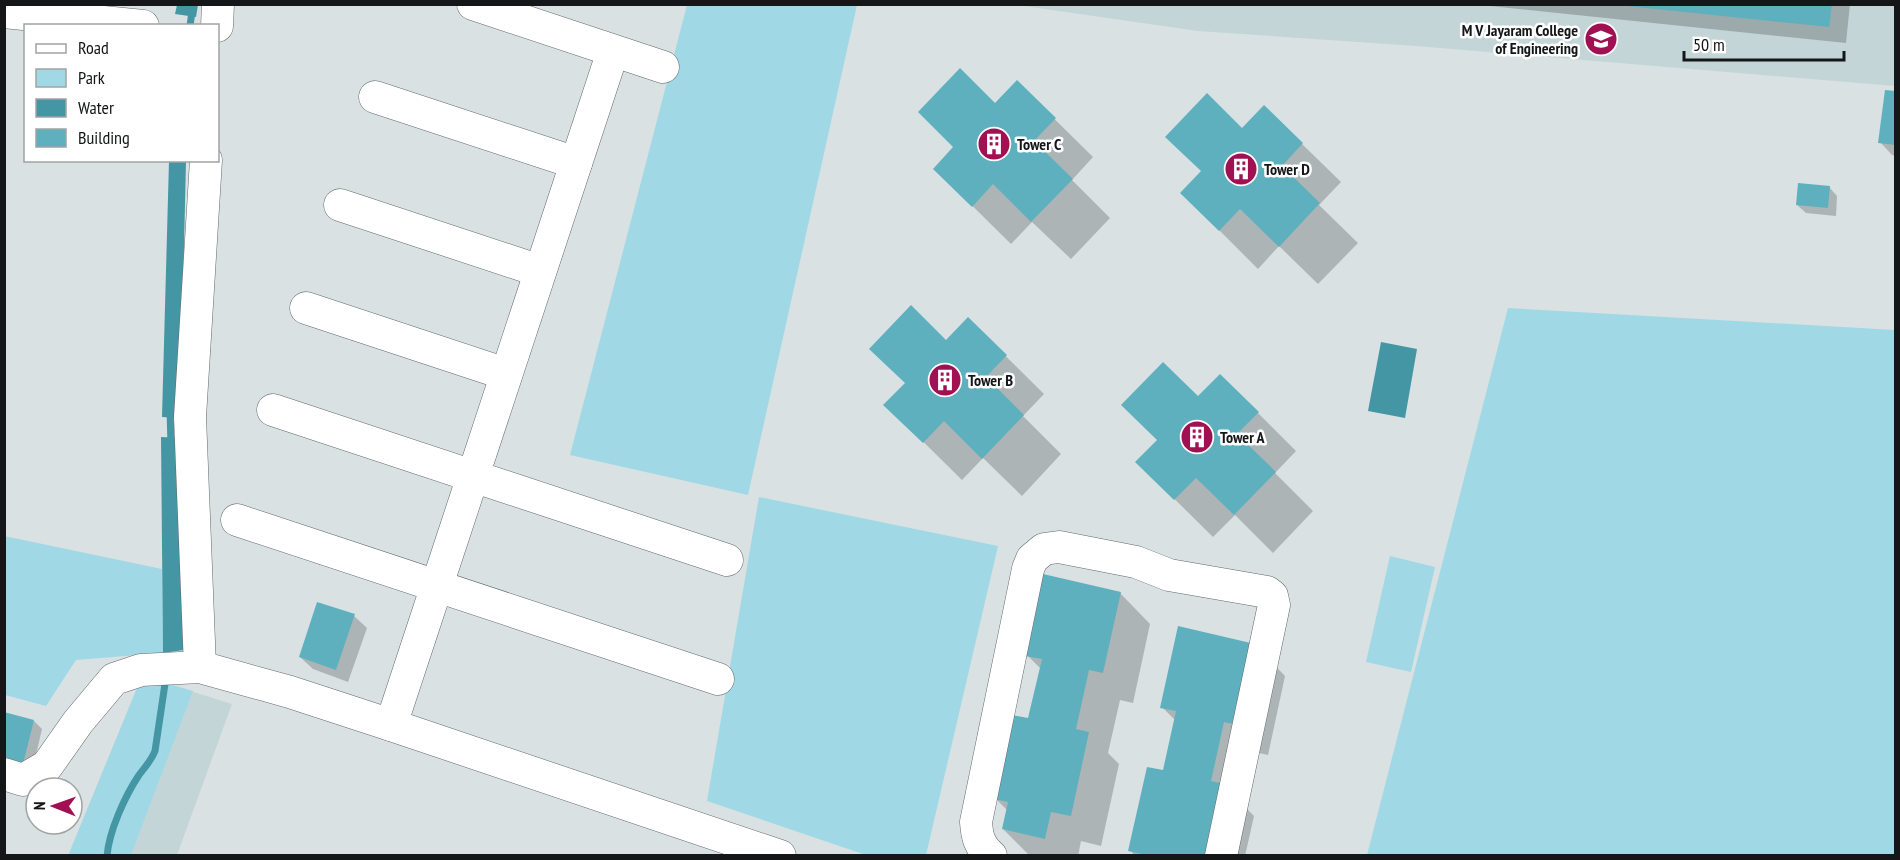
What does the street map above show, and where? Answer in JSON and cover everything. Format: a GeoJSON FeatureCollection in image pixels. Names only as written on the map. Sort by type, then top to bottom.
{"type":"FeatureCollection","features":[{"type":"Feature","properties":{"kind":"street"},"geometry":{"type":"LineString","coordinates":[[217,24],[218,4]]}},
{"type":"Feature","properties":{"kind":"street"},"geometry":{"type":"LineString","coordinates":[[473,4],[663,67]]}},
{"type":"Feature","properties":{"kind":"street"},"geometry":{"type":"LineString","coordinates":[[4,12],[123,24]]}},
{"type":"Feature","properties":{"kind":"street"},"geometry":{"type":"LineString","coordinates":[[391,725],[613,51]]}},
{"type":"Feature","properties":{"kind":"street"},"geometry":{"type":"LineString","coordinates":[[375,97],[576,163]]}},
{"type":"Feature","properties":{"kind":"street"},"geometry":{"type":"LineString","coordinates":[[183,669],[190,417],[206,162]]}},
{"type":"Feature","properties":{"kind":"street"},"geometry":{"type":"LineString","coordinates":[[340,205],[540,271]]}},
{"type":"Feature","properties":{"kind":"street"},"geometry":{"type":"LineString","coordinates":[[306,308],[506,374]]}},
{"type":"Feature","properties":{"kind":"street"},"geometry":{"type":"LineString","coordinates":[[273,410],[727,560]]}},
{"type":"Feature","properties":{"kind":"street"},"geometry":{"type":"LineString","coordinates":[[237,520],[718,679]]}},
{"type":"Feature","properties":{"kind":"street"},"geometry":{"type":"LineString","coordinates":[[991,855],[980,844],[976,835],[976,822],[1028,569],[1032,559],[1044,549],[1059,547],[1136,562],[1169,575],[1267,592],[1272,596],[1274,605],[1221,855]]}},
{"type":"Feature","properties":{"kind":"street"},"geometry":{"type":"LineString","coordinates":[[4,774],[23,780],[47,766],[78,722],[114,679],[141,670],[183,669],[290,692],[780,855]]}},
{"type":"Feature","properties":{"kind":"shaded area","name":"M V Jayaram College of Engineering"},"geometry":{"type":"Polygon","coordinates":[[[1017,5],[1895,5],[1895,86],[1416,46],[1198,31],[1017,5]]]}},
{"type":"Feature","properties":{"kind":"shaded area"},"geometry":{"type":"Polygon","coordinates":[[[142,676],[232,704],[177,855],[68,856],[76,836],[84,836],[84,817],[142,676]]]}},
{"type":"Feature","properties":{"kind":"green space"},"geometry":{"type":"Polygon","coordinates":[[[687,5],[857,5],[748,495],[570,455],[687,5]]]}},
{"type":"Feature","properties":{"kind":"green space"},"geometry":{"type":"Polygon","coordinates":[[[1508,308],[1895,330],[1895,855],[1367,855],[1508,308]]]}},
{"type":"Feature","properties":{"kind":"green space"},"geometry":{"type":"Polygon","coordinates":[[[759,497],[998,546],[926,855],[866,855],[707,801],[759,497]]]}},
{"type":"Feature","properties":{"kind":"green space"},"geometry":{"type":"Polygon","coordinates":[[[4,536],[162,569],[163,653],[76,660],[46,706],[5,695],[4,536]]]}},
{"type":"Feature","properties":{"kind":"green space"},"geometry":{"type":"Polygon","coordinates":[[[1390,556],[1435,567],[1411,672],[1366,662],[1390,556]]]}},
{"type":"Feature","properties":{"kind":"green space"},"geometry":{"type":"Polygon","coordinates":[[[142,676],[193,691],[131,855],[68,856],[76,836],[84,836],[84,817],[142,676]]]}},
{"type":"Feature","properties":{"kind":"water"},"geometry":{"type":"Polygon","coordinates":[[[177,5],[198,5],[196,17],[175,14],[177,5]]]}},
{"type":"Feature","properties":{"kind":"water"},"geometry":{"type":"Polygon","coordinates":[[[169,162],[186,162],[180,418],[162,417],[169,162]]]}},
{"type":"Feature","properties":{"kind":"water"},"geometry":{"type":"Polygon","coordinates":[[[1381,342],[1417,349],[1405,418],[1368,411],[1381,342]]]}},
{"type":"Feature","properties":{"kind":"water"},"geometry":{"type":"Polygon","coordinates":[[[161,437],[181,438],[184,650],[163,653],[161,437]]]}},
{"type":"Feature","properties":{"kind":"building"},"geometry":{"type":"Polygon","coordinates":[[[1627,4],[1832,4],[1829,27],[1627,6],[1627,4]]]}},
{"type":"Feature","properties":{"kind":"building","name":"Tower C"},"geometry":{"type":"Polygon","coordinates":[[[960,68],[995,103],[1017,80],[1056,118],[1034,141],[1073,179],[1031,222],[993,184],[972,207],[933,169],[953,147],[918,112],[960,68]]]}},
{"type":"Feature","properties":{"kind":"building"},"geometry":{"type":"Polygon","coordinates":[[[1885,90],[1896,91],[1896,145],[1878,143],[1885,90]]]}},
{"type":"Feature","properties":{"kind":"building","name":"Tower D"},"geometry":{"type":"Polygon","coordinates":[[[1207,93],[1242,128],[1264,105],[1303,143],[1282,166],[1320,203],[1279,247],[1240,209],[1219,231],[1180,193],[1201,171],[1165,137],[1207,93]]]}},
{"type":"Feature","properties":{"kind":"building"},"geometry":{"type":"Polygon","coordinates":[[[1798,183],[1830,186],[1828,208],[1796,205],[1798,183]]]}},
{"type":"Feature","properties":{"kind":"building","name":"Tower B"},"geometry":{"type":"Polygon","coordinates":[[[911,305],[946,340],[968,317],[1007,355],[986,377],[1024,415],[982,459],[944,421],[923,443],[883,405],[905,383],[869,349],[911,305]]]}},
{"type":"Feature","properties":{"kind":"building","name":"Tower A"},"geometry":{"type":"Polygon","coordinates":[[[1163,362],[1198,396],[1220,374],[1259,412],[1237,434],[1276,472],[1234,515],[1196,478],[1174,500],[1135,462],[1157,440],[1121,405],[1163,362]]]}},
{"type":"Feature","properties":{"kind":"building"},"geometry":{"type":"Polygon","coordinates":[[[1043,574],[1121,592],[1103,673],[1089,670],[1076,729],[1089,732],[1071,816],[1051,812],[1045,839],[1002,829],[1008,802],[994,799],[1012,715],[1028,718],[1042,659],[1025,656],[1043,574]]]}},
{"type":"Feature","properties":{"kind":"building"},"geometry":{"type":"Polygon","coordinates":[[[317,602],[355,614],[336,670],[299,657],[317,602]]]}},
{"type":"Feature","properties":{"kind":"building"},"geometry":{"type":"Polygon","coordinates":[[[1178,626],[1255,644],[1237,725],[1224,722],[1211,781],[1224,784],[1209,856],[1142,856],[1142,854],[1128,851],[1147,767],[1163,770],[1176,711],[1160,708],[1178,626]]]}},
{"type":"Feature","properties":{"kind":"building"},"geometry":{"type":"Polygon","coordinates":[[[4,712],[34,720],[23,764],[4,760],[4,712]]]}},
{"type":"Feature","properties":{"kind":"waterway"},"geometry":{"type":"LineString","coordinates":[[190,24],[193,4]]}},
{"type":"Feature","properties":{"kind":"waterway"},"geometry":{"type":"LineString","coordinates":[[170,409],[171,446]]}},
{"type":"Feature","properties":{"kind":"waterway"},"geometry":{"type":"LineString","coordinates":[[107,856],[114,825],[123,803],[155,751],[166,677]]}},
{"type":"Feature","properties":{"kind":"place","name":"M V Jayaram College of Engineering"},"geometry":{"type":"Point","coordinates":[1601,39]}},
{"type":"Feature","properties":{"kind":"place","name":"Tower C"},"geometry":{"type":"Point","coordinates":[994,144]}},
{"type":"Feature","properties":{"kind":"place","name":"Tower D"},"geometry":{"type":"Point","coordinates":[1241,169]}},
{"type":"Feature","properties":{"kind":"place","name":"Tower B"},"geometry":{"type":"Point","coordinates":[945,380]}},
{"type":"Feature","properties":{"kind":"place","name":"Tower A"},"geometry":{"type":"Point","coordinates":[1197,437]}}]}
